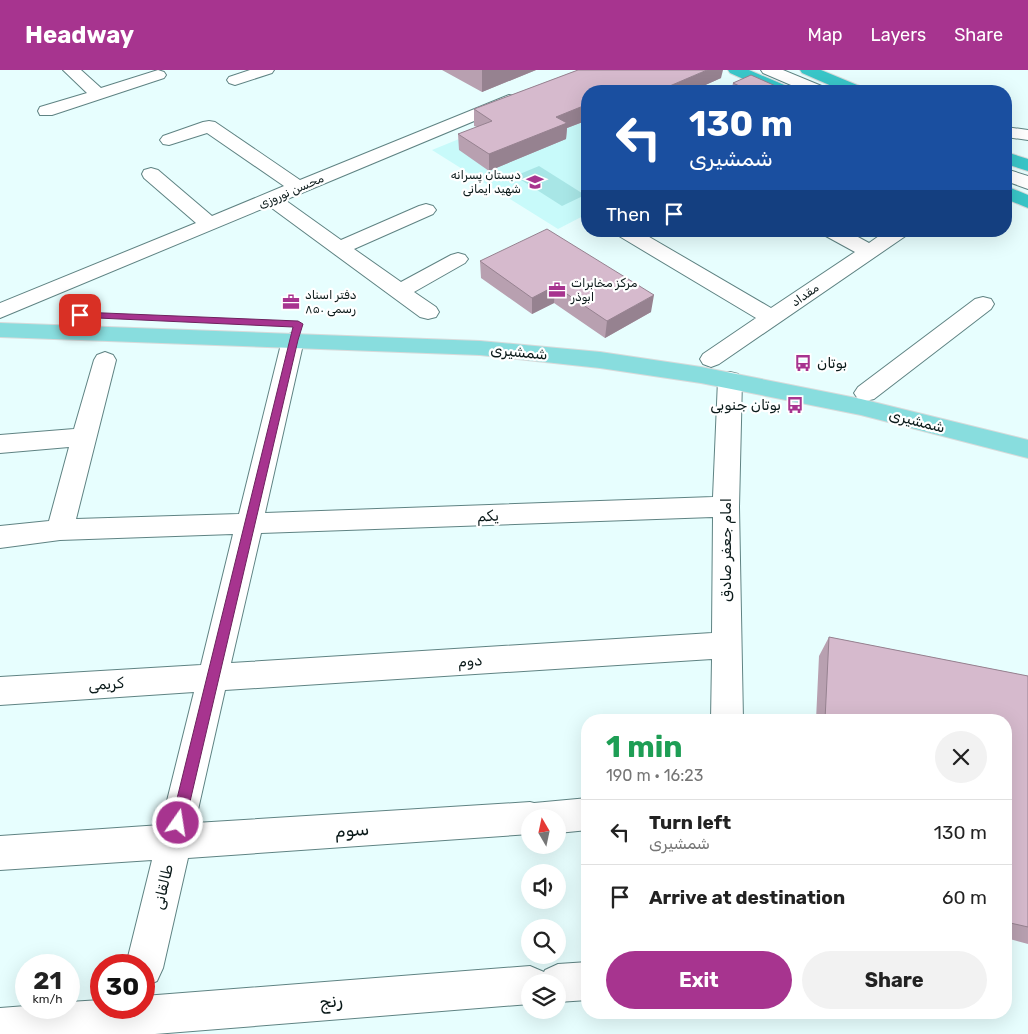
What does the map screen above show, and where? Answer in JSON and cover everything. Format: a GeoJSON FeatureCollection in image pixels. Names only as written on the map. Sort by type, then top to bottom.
{"type":"FeatureCollection","features":[{"type":"Feature","properties":{"kind":"highway"},"geometry":{"type":"LineString","coordinates":[[736,70],[770,85]]}},
{"type":"Feature","properties":{"kind":"highway"},"geometry":{"type":"LineString","coordinates":[[808,70],[823,82]]}},
{"type":"Feature","properties":{"kind":"highway"},"geometry":{"type":"LineString","coordinates":[[1012,159],[1028,166]]}},
{"type":"Feature","properties":{"kind":"highway"},"geometry":{"type":"LineString","coordinates":[[1012,195],[1028,202]]}},
{"type":"Feature","properties":{"kind":"main road","name":"شمشیری"},"geometry":{"type":"LineString","coordinates":[[0,311],[296,332],[600,360],[706,367],[863,400],[1028,429]]}},
{"type":"Feature","properties":{"kind":"main road","name":"شمشیری"},"geometry":{"type":"LineString","coordinates":[[0,330],[296,332]]}},
{"type":"Feature","properties":{"kind":"main road","name":"شمشیری"},"geometry":{"type":"LineString","coordinates":[[863,400],[1028,449]]}},
{"type":"Feature","properties":{"kind":"street"},"geometry":{"type":"LineString","coordinates":[[71,70],[98,94]]}},
{"type":"Feature","properties":{"kind":"street"},"geometry":{"type":"LineString","coordinates":[[235,80],[266,70]]}},
{"type":"Feature","properties":{"kind":"street"},"geometry":{"type":"LineString","coordinates":[[769,70],[823,82]]}},
{"type":"Feature","properties":{"kind":"street"},"geometry":{"type":"LineString","coordinates":[[779,70],[823,82]]}},
{"type":"Feature","properties":{"kind":"street"},"geometry":{"type":"LineString","coordinates":[[46,110],[158,75]]}},
{"type":"Feature","properties":{"kind":"street","name":"محسن نوروزی"},"geometry":{"type":"LineString","coordinates":[[0,311],[527,93]]}},
{"type":"Feature","properties":{"kind":"street"},"geometry":{"type":"LineString","coordinates":[[169,140],[209,126],[298,188]]}},
{"type":"Feature","properties":{"kind":"street"},"geometry":{"type":"LineString","coordinates":[[1012,133],[1028,135]]}},
{"type":"Feature","properties":{"kind":"street"},"geometry":{"type":"LineString","coordinates":[[1012,172],[1028,179]]}},
{"type":"Feature","properties":{"kind":"street"},"geometry":{"type":"LineString","coordinates":[[151,174],[210,225]]}},
{"type":"Feature","properties":{"kind":"street"},"geometry":{"type":"LineString","coordinates":[[1012,176],[1028,183]]}},
{"type":"Feature","properties":{"kind":"street"},"geometry":{"type":"LineString","coordinates":[[271,199],[428,312]]}},
{"type":"Feature","properties":{"kind":"street"},"geometry":{"type":"LineString","coordinates":[[339,248],[426,210]]}},
{"type":"Feature","properties":{"kind":"street"},"geometry":{"type":"LineString","coordinates":[[634,237],[772,318]]}},
{"type":"Feature","properties":{"kind":"street"},"geometry":{"type":"LineString","coordinates":[[842,237],[869,251]]}},
{"type":"Feature","properties":{"kind":"street","name":"مقداد"},"geometry":{"type":"LineString","coordinates":[[706,367],[772,318],[891,237]]}},
{"type":"Feature","properties":{"kind":"street"},"geometry":{"type":"LineString","coordinates":[[399,292],[458,259]]}},
{"type":"Feature","properties":{"kind":"street"},"geometry":{"type":"LineString","coordinates":[[863,400],[982,304]]}},
{"type":"Feature","properties":{"kind":"street","name":"طالقانی"},"geometry":{"type":"LineString","coordinates":[[147,954],[296,332]]}},
{"type":"Feature","properties":{"kind":"street"},"geometry":{"type":"LineString","coordinates":[[60,530],[105,360]]}},
{"type":"Feature","properties":{"kind":"street","name":"امام جعفر صادق"},"geometry":{"type":"LineString","coordinates":[[727,714],[726,507],[732,373]]}},
{"type":"Feature","properties":{"kind":"street"},"geometry":{"type":"LineString","coordinates":[[0,444],[85,438]]}},
{"type":"Feature","properties":{"kind":"street","name":"یکم"},"geometry":{"type":"LineString","coordinates":[[0,537],[60,530],[726,507]]}},
{"type":"Feature","properties":{"kind":"street","name":"دوم"},"geometry":{"type":"LineString","coordinates":[[213,677],[726,645]]}},
{"type":"Feature","properties":{"kind":"street","name":"کریمی"},"geometry":{"type":"LineString","coordinates":[[0,691],[213,677]]}},
{"type":"Feature","properties":{"kind":"street"},"geometry":{"type":"LineString","coordinates":[[566,816],[581,815]]}},
{"type":"Feature","properties":{"kind":"street","name":"سوم"},"geometry":{"type":"LineString","coordinates":[[0,853],[521,819]]}},
{"type":"Feature","properties":{"kind":"street"},"geometry":{"type":"LineString","coordinates":[[566,982],[581,981]]}},
{"type":"Feature","properties":{"kind":"street","name":"رنج"},"geometry":{"type":"LineString","coordinates":[[155,1017],[521,986]]}},
{"type":"Feature","properties":{"kind":"street","name":"رنج"},"geometry":{"type":"LineString","coordinates":[[0,1027],[131,1019]]}},
{"type":"Feature","properties":{"kind":"shaded area","name":"دبستان پسرانه شهید ایمانی"},"geometry":{"type":"Polygon","coordinates":[[[579,90],[581,91],[581,217],[558,229],[432,150],[579,90]]]}},
{"type":"Feature","properties":{"kind":"shaded area"},"geometry":{"type":"Polygon","coordinates":[[[539,166],[581,192],[581,197],[562,206],[515,176],[539,166]]]}},
{"type":"Feature","properties":{"kind":"building"},"geometry":{"type":"Polygon","coordinates":[[[578,70],[707,70],[672,85],[581,85],[581,107],[556,117],[567,123],[489,154],[458,134],[492,121],[474,109],[578,70]]]}},
{"type":"Feature","properties":{"kind":"building"},"geometry":{"type":"Polygon","coordinates":[[[751,75],[774,85],[737,85],[733,83],[751,75]]]}},
{"type":"Feature","properties":{"kind":"building","name":"مرکز مخابرات ابوذر"},"geometry":{"type":"Polygon","coordinates":[[[547,229],[654,295],[607,321],[555,286],[532,298],[480,261],[547,229]]]}},
{"type":"Feature","properties":{"kind":"building"},"geometry":{"type":"Polygon","coordinates":[[[829,637],[1028,676],[1028,927],[1012,923],[1012,714],[825,714],[829,637]]]}},
{"type":"Feature","properties":{"kind":"place","name":"دبستان پسرانه شهید ایمانی"},"geometry":{"type":"Point","coordinates":[535,182]}},
{"type":"Feature","properties":{"kind":"place","name":"مرکز مخابرات ابوذر"},"geometry":{"type":"Point","coordinates":[557,290]}},
{"type":"Feature","properties":{"kind":"place","name":"دفتر اسناد رسمی ۸۵۰"},"geometry":{"type":"Point","coordinates":[291,302]}},
{"type":"Feature","properties":{"kind":"place","name":"بوتان"},"geometry":{"type":"Point","coordinates":[803,363]}},
{"type":"Feature","properties":{"kind":"place","name":"بوتان جنوبی"},"geometry":{"type":"Point","coordinates":[795,405]}},
{"type":"Feature","properties":{"kind":"route"},"geometry":{"type":"LineString","coordinates":[[80,315],[298,324],[178,823]]}}]}
